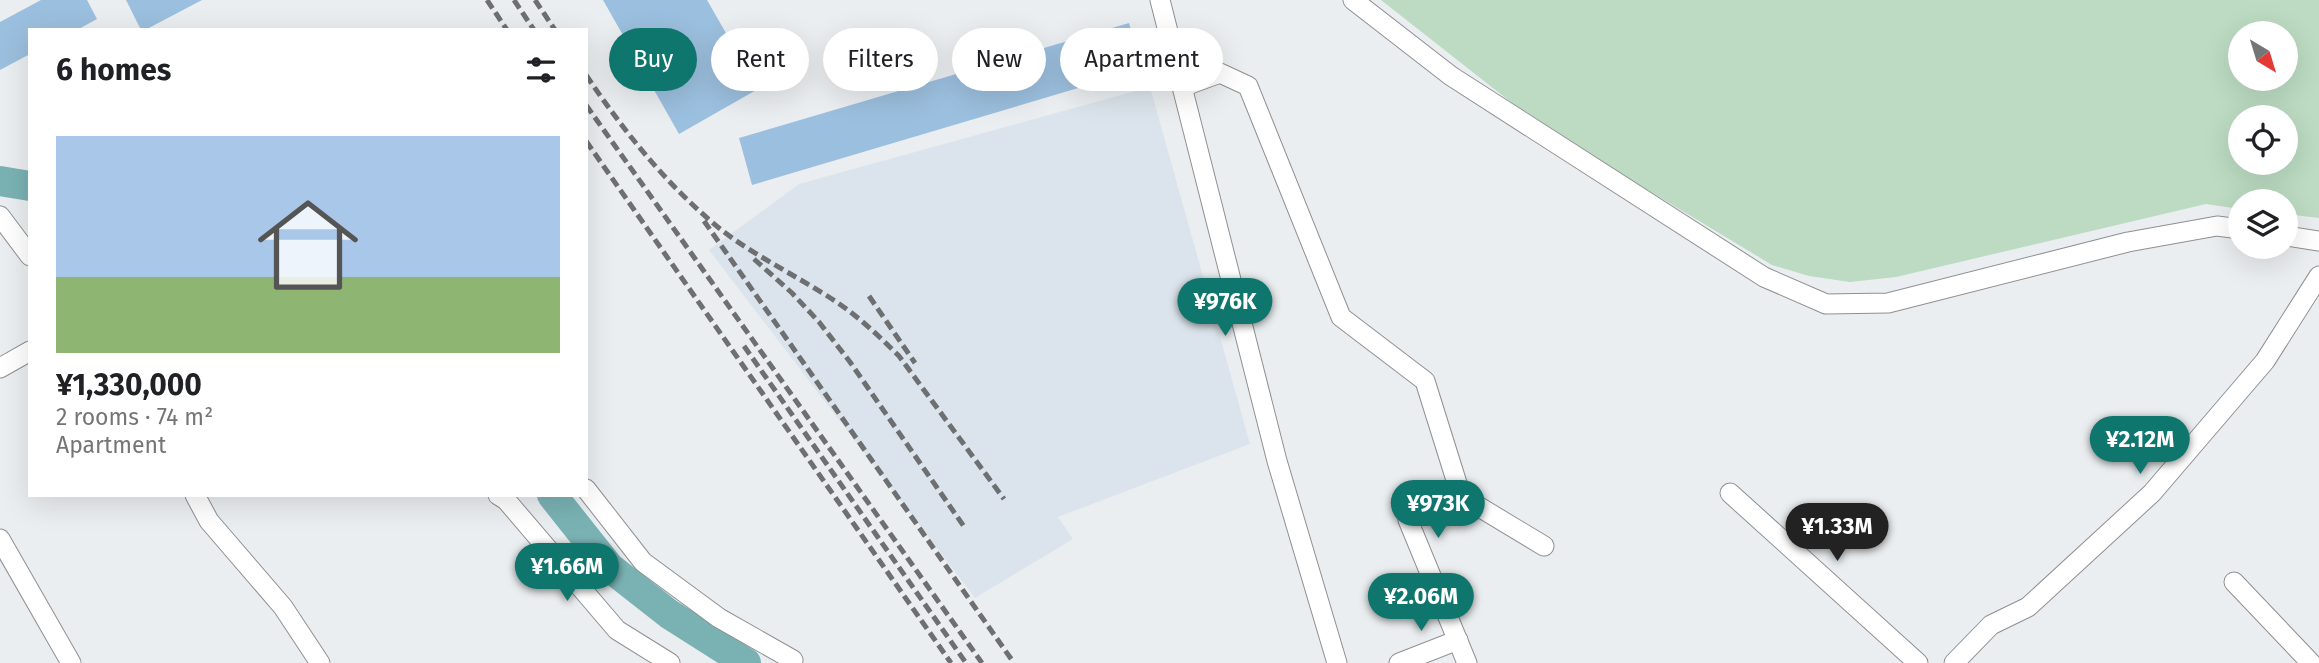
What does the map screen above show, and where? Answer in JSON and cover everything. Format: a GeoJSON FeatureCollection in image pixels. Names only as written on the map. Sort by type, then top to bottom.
{"type":"FeatureCollection","features":[{"type":"Feature","properties":{"kind":"street"},"geometry":{"type":"LineString","coordinates":[[1160,0],[1167,28]]}},
{"type":"Feature","properties":{"kind":"street"},"geometry":{"type":"LineString","coordinates":[[1353,0],[1451,76],[1764,276],[1826,304],[1888,303],[2128,242],[2217,226],[2228,227]]}},
{"type":"Feature","properties":{"kind":"street"},"geometry":{"type":"LineString","coordinates":[[1223,74],[1248,86],[1341,317],[1425,381],[1461,496],[1544,546]]}},
{"type":"Feature","properties":{"kind":"street"},"geometry":{"type":"LineString","coordinates":[[1183,91],[1277,461],[1338,663]]}},
{"type":"Feature","properties":{"kind":"street"},"geometry":{"type":"LineString","coordinates":[[0,216],[28,253]]}},
{"type":"Feature","properties":{"kind":"street"},"geometry":{"type":"LineString","coordinates":[[2298,238],[2319,241]]}},
{"type":"Feature","properties":{"kind":"street"},"geometry":{"type":"LineString","coordinates":[[1954,663],[1991,625],[2028,607],[2152,493],[2265,361],[2319,276]]}},
{"type":"Feature","properties":{"kind":"street"},"geometry":{"type":"LineString","coordinates":[[0,368],[28,352]]}},
{"type":"Feature","properties":{"kind":"street"},"geometry":{"type":"LineString","coordinates":[[588,492],[643,562],[719,618],[793,660]]}},
{"type":"Feature","properties":{"kind":"street"},"geometry":{"type":"LineString","coordinates":[[1730,493],[1918,663]]}},
{"type":"Feature","properties":{"kind":"street"},"geometry":{"type":"LineString","coordinates":[[1461,496],[1408,520],[1467,663]]}},
{"type":"Feature","properties":{"kind":"street"},"geometry":{"type":"LineString","coordinates":[[196,497],[209,521],[283,607],[320,663]]}},
{"type":"Feature","properties":{"kind":"street"},"geometry":{"type":"LineString","coordinates":[[505,497],[617,630],[661,661]]}},
{"type":"Feature","properties":{"kind":"street"},"geometry":{"type":"LineString","coordinates":[[0,539],[71,663]]}},
{"type":"Feature","properties":{"kind":"street"},"geometry":{"type":"LineString","coordinates":[[2234,582],[2311,663]]}},
{"type":"Feature","properties":{"kind":"street"},"geometry":{"type":"LineString","coordinates":[[1399,663],[1458,640]]}},
{"type":"Feature","properties":{"kind":"shaded area"},"geometry":{"type":"Polygon","coordinates":[[[1136,91],[1151,91],[1250,444],[1058,517],[1073,539],[975,598],[709,250],[799,184],[1136,91]]]}},
{"type":"Feature","properties":{"kind":"green space"},"geometry":{"type":"Polygon","coordinates":[[[1381,0],[2319,0],[2319,218],[2298,215],[2298,189],[2228,189],[2228,207],[2206,204],[1896,277],[1850,282],[1809,276],[1772,265],[1540,125],[1381,0]]]}},
{"type":"Feature","properties":{"kind":"building"},"geometry":{"type":"Polygon","coordinates":[[[41,0],[87,0],[97,19],[81,28],[28,28],[28,55],[0,70],[0,22],[41,0]]]}},
{"type":"Feature","properties":{"kind":"building"},"geometry":{"type":"Polygon","coordinates":[[[126,0],[202,0],[149,28],[140,28],[126,0]]]}},
{"type":"Feature","properties":{"kind":"building"},"geometry":{"type":"Polygon","coordinates":[[[603,0],[707,0],[723,28],[711,28],[711,91],[754,91],[679,134],[655,91],[697,91],[697,28],[619,28],[603,0]]]}},
{"type":"Feature","properties":{"kind":"building"},"geometry":{"type":"Polygon","coordinates":[[[1129,23],[1130,28],[1112,28],[1129,23]]]}},
{"type":"Feature","properties":{"kind":"building"},"geometry":{"type":"Polygon","coordinates":[[[1060,43],[1060,91],[1068,91],[752,185],[739,138],[898,91],[938,91],[938,79],[952,75],[952,91],[1046,91],[1046,47],[1060,43]]]}},
{"type":"Feature","properties":{"kind":"waterway"},"geometry":{"type":"LineString","coordinates":[[0,181],[28,186]]}},
{"type":"Feature","properties":{"kind":"waterway"},"geometry":{"type":"LineString","coordinates":[[554,497],[609,567],[669,614],[746,663]]}},
{"type":"Feature","properties":{"kind":"railway"},"geometry":{"type":"LineString","coordinates":[[487,0],[506,28]]}},
{"type":"Feature","properties":{"kind":"railway"},"geometry":{"type":"LineString","coordinates":[[514,0],[533,28]]}},
{"type":"Feature","properties":{"kind":"railway"},"geometry":{"type":"LineString","coordinates":[[535,0],[554,28]]}},
{"type":"Feature","properties":{"kind":"railway"},"geometry":{"type":"LineString","coordinates":[[588,78],[649,159],[704,215],[738,242],[846,309],[899,356],[1004,499]]}},
{"type":"Feature","properties":{"kind":"railway"},"geometry":{"type":"LineString","coordinates":[[588,108],[982,663]]}},
{"type":"Feature","properties":{"kind":"railway"},"geometry":{"type":"LineString","coordinates":[[588,144],[951,663]]}},
{"type":"Feature","properties":{"kind":"railway"},"geometry":{"type":"LineString","coordinates":[[704,221],[1014,663]]}},
{"type":"Feature","properties":{"kind":"railway"},"geometry":{"type":"LineString","coordinates":[[754,259],[819,322],[850,362],[965,528]]}},
{"type":"Feature","properties":{"kind":"railway"},"geometry":{"type":"LineString","coordinates":[[869,296],[915,363]]}},
{"type":"Feature","properties":{"kind":"railway"},"geometry":{"type":"LineString","coordinates":[[744,346],[966,663]]}}]}
